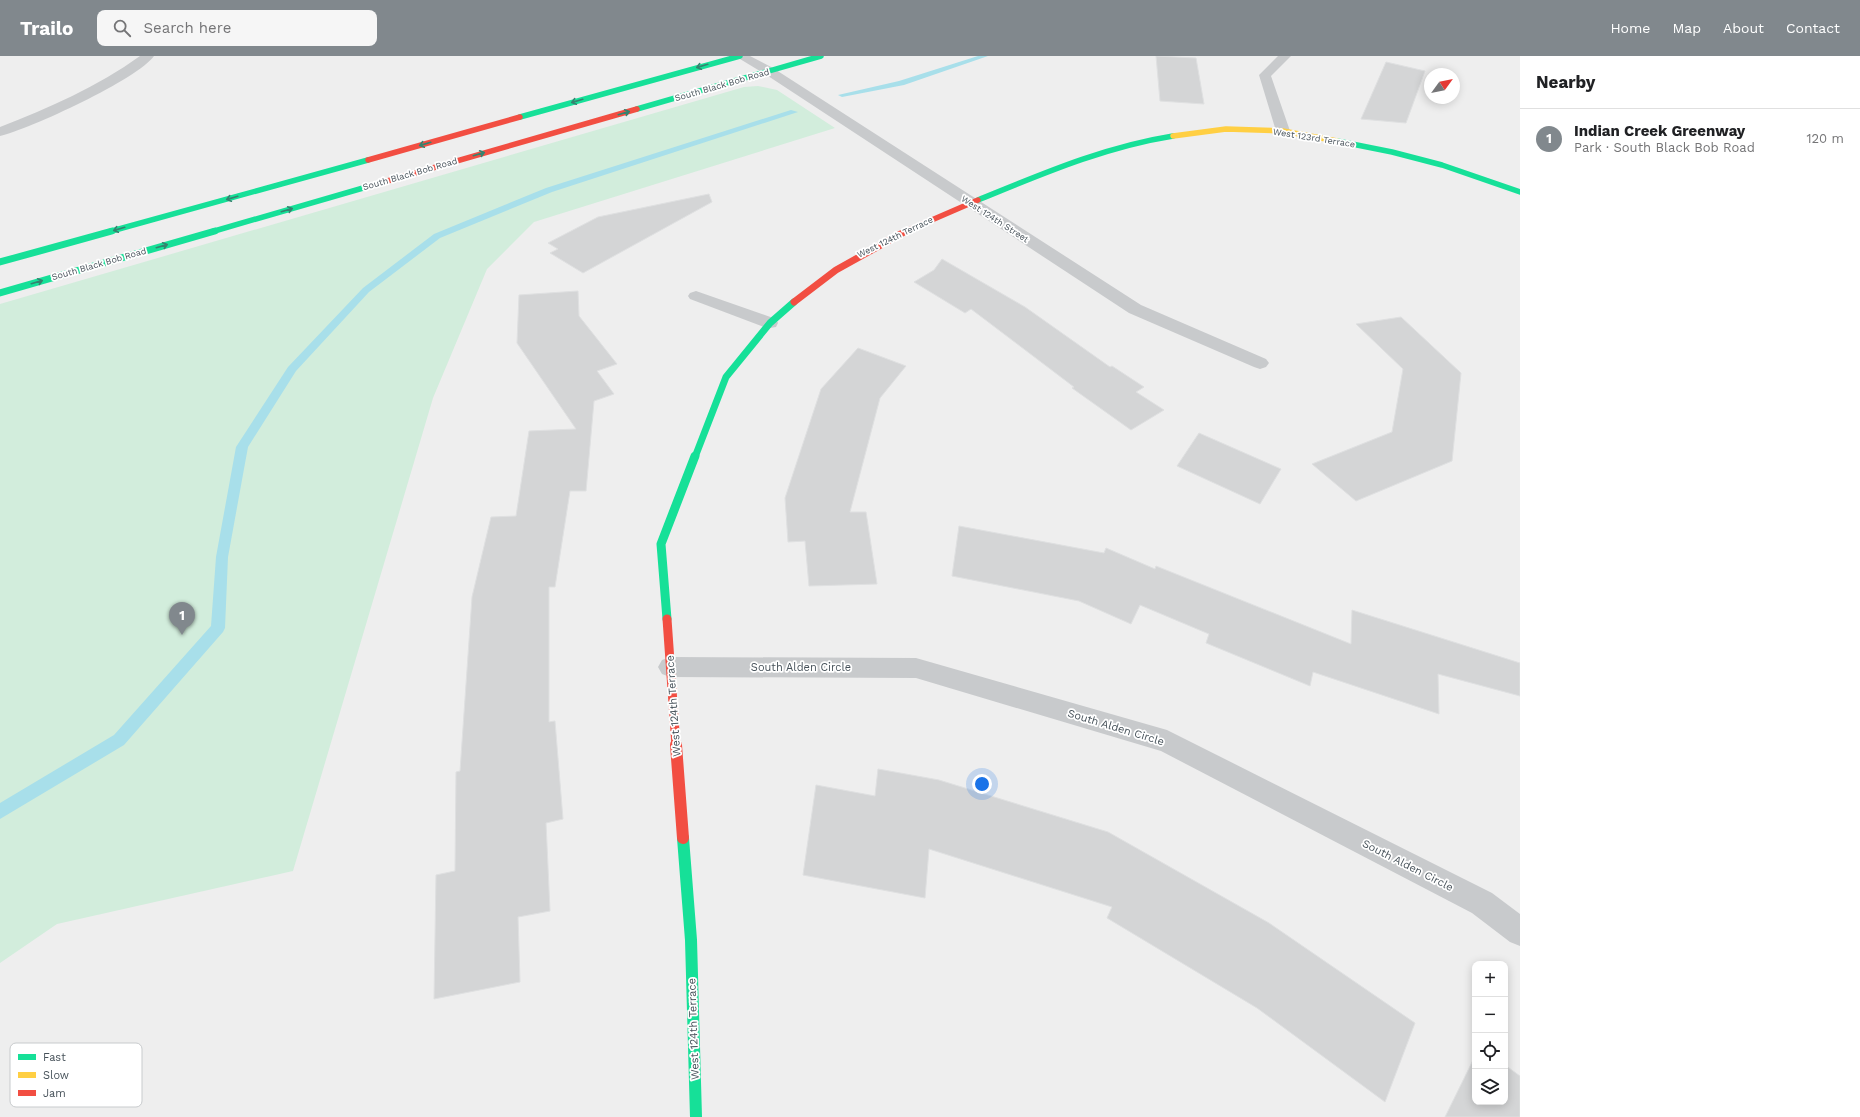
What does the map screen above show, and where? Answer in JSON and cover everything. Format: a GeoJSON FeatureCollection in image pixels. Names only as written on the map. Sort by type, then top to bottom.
{"type":"FeatureCollection","features":[{"type":"Feature","properties":{"kind":"main road"},"geometry":{"type":"LineString","coordinates":[[0,262],[740,56]]}},
{"type":"Feature","properties":{"kind":"main road","name":"South Black Bob Road"},"geometry":{"type":"LineString","coordinates":[[0,293],[821,56]]}},
{"type":"Feature","properties":{"kind":"main road","name":"West 123rd Terrace"},"geometry":{"type":"LineString","coordinates":[[969,202],[1087,156],[1148,139],[1226,129],[1282,131],[1392,152],[1442,165],[1520,192]]}},
{"type":"Feature","properties":{"kind":"main road","name":"West 124th Terrace"},"geometry":{"type":"LineString","coordinates":[[696,1117],[691,940],[661,544],[726,377],[770,323],[815,283],[862,252],[910,228],[969,202]]}},
{"type":"Feature","properties":{"kind":"street"},"geometry":{"type":"LineString","coordinates":[[0,132],[74,101],[120,76],[148,56]]}},
{"type":"Feature","properties":{"kind":"street","name":"West 124th Street"},"geometry":{"type":"LineString","coordinates":[[740,56],[769,71],[1135,309],[1260,363]]}},
{"type":"Feature","properties":{"kind":"street"},"geometry":{"type":"LineString","coordinates":[[1282,131],[1265,75],[1285,56]]}},
{"type":"Feature","properties":{"kind":"street"},"geometry":{"type":"LineString","coordinates":[[696,296],[770,323]]}},
{"type":"Feature","properties":{"kind":"street","name":"South Alden Circle"},"geometry":{"type":"LineString","coordinates":[[670,666],[916,668],[1167,741],[1482,903],[1520,932]]}},
{"type":"Feature","properties":{"kind":"green space"},"geometry":{"type":"Polygon","coordinates":[[[758,86],[777,90],[835,128],[534,222],[487,269],[433,398],[293,871],[57,924],[0,963],[0,304],[744,87],[758,86]]]}},
{"type":"Feature","properties":{"kind":"building"},"geometry":{"type":"Polygon","coordinates":[[[1156,56],[1196,58],[1204,104],[1160,101],[1156,56]]]}},
{"type":"Feature","properties":{"kind":"building"},"geometry":{"type":"Polygon","coordinates":[[[1386,62],[1424,71],[1406,123],[1361,119],[1386,62]]]}},
{"type":"Feature","properties":{"kind":"building"},"geometry":{"type":"Polygon","coordinates":[[[709,194],[712,202],[583,273],[550,253],[558,249],[548,243],[598,217],[709,194]]]}},
{"type":"Feature","properties":{"kind":"building"},"geometry":{"type":"Polygon","coordinates":[[[942,259],[1025,307],[1110,367],[1112,366],[1144,387],[1136,392],[1164,410],[1131,430],[1072,388],[1074,387],[971,309],[965,313],[914,282],[934,270],[942,259]]]}},
{"type":"Feature","properties":{"kind":"building"},"geometry":{"type":"Polygon","coordinates":[[[578,291],[579,316],[617,364],[597,371],[614,394],[594,401],[586,491],[570,491],[555,587],[549,587],[549,722],[555,721],[563,819],[546,823],[550,911],[518,917],[520,982],[434,999],[436,875],[455,871],[456,772],[460,771],[472,597],[491,517],[516,516],[529,431],[576,429],[517,343],[519,295],[578,291]]]}},
{"type":"Feature","properties":{"kind":"building"},"geometry":{"type":"Polygon","coordinates":[[[1401,317],[1461,373],[1452,461],[1356,501],[1312,464],[1392,432],[1403,369],[1356,324],[1401,317]]]}},
{"type":"Feature","properties":{"kind":"building"},"geometry":{"type":"Polygon","coordinates":[[[858,348],[906,366],[880,398],[850,512],[866,512],[877,584],[809,586],[805,541],[788,542],[785,498],[821,389],[858,348]]]}},
{"type":"Feature","properties":{"kind":"building"},"geometry":{"type":"Polygon","coordinates":[[[1199,433],[1281,469],[1260,504],[1177,466],[1199,433]]]}},
{"type":"Feature","properties":{"kind":"building"},"geometry":{"type":"Polygon","coordinates":[[[959,526],[1104,553],[1106,548],[1155,569],[1156,566],[1351,644],[1352,610],[1520,663],[1520,696],[1438,674],[1439,714],[1313,672],[1310,686],[1206,643],[1209,634],[1140,605],[1131,624],[1079,601],[952,576],[959,526]]]}},
{"type":"Feature","properties":{"kind":"building"},"geometry":{"type":"Polygon","coordinates":[[[878,769],[939,780],[1108,832],[1269,923],[1415,1023],[1385,1102],[1257,1008],[1107,918],[1112,907],[929,849],[925,898],[803,875],[816,785],[875,796],[878,769]]]}},
{"type":"Feature","properties":{"kind":"building"},"geometry":{"type":"Polygon","coordinates":[[[1472,1062],[1472,1105],[1508,1105],[1508,1067],[1520,1076],[1520,1117],[1445,1117],[1472,1062]]]}},
{"type":"Feature","properties":{"kind":"waterway"},"geometry":{"type":"LineString","coordinates":[[842,95],[901,83],[985,56]]}},
{"type":"Feature","properties":{"kind":"waterway"},"geometry":{"type":"LineString","coordinates":[[0,812],[119,740],[218,628],[222,557],[242,447],[292,369],[366,290],[437,236],[549,190],[794,112]]}},
{"type":"Feature","properties":{"kind":"traffic: fast"},"geometry":{"type":"LineString","coordinates":[[520,117],[740,56]]}},
{"type":"Feature","properties":{"kind":"traffic: fast"},"geometry":{"type":"LineString","coordinates":[[637,109],[821,56]]}},
{"type":"Feature","properties":{"kind":"traffic: fast"},"geometry":{"type":"LineString","coordinates":[[978,200],[1098,153],[1147,140],[1173,136]]}},
{"type":"Feature","properties":{"kind":"traffic: fast"},"geometry":{"type":"LineString","coordinates":[[1337,141],[1392,152],[1442,165],[1520,192]]}},
{"type":"Feature","properties":{"kind":"traffic: fast"},"geometry":{"type":"LineString","coordinates":[[0,262],[368,160]]}},
{"type":"Feature","properties":{"kind":"traffic: fast"},"geometry":{"type":"LineString","coordinates":[[0,293],[370,186]]}},
{"type":"Feature","properties":{"kind":"traffic: fast"},"geometry":{"type":"LineString","coordinates":[[667,619],[661,544],[726,377],[770,323],[794,302]]}},
{"type":"Feature","properties":{"kind":"traffic: fast"},"geometry":{"type":"LineString","coordinates":[[683,838],[691,940],[696,1117]]}},
{"type":"Feature","properties":{"kind":"traffic: slow"},"geometry":{"type":"LineString","coordinates":[[1173,136],[1226,129],[1283,131],[1337,141]]}},
{"type":"Feature","properties":{"kind":"traffic: jam"},"geometry":{"type":"LineString","coordinates":[[370,186],[637,109]]}},
{"type":"Feature","properties":{"kind":"traffic: jam"},"geometry":{"type":"LineString","coordinates":[[368,160],[520,117]]}},
{"type":"Feature","properties":{"kind":"traffic: jam"},"geometry":{"type":"LineString","coordinates":[[794,302],[836,270],[882,243],[905,231],[978,200]]}},
{"type":"Feature","properties":{"kind":"traffic: jam"},"geometry":{"type":"LineString","coordinates":[[667,619],[683,838]]}},
{"type":"Feature","properties":{"kind":"place","name":"Indian Creek Greenway"},"geometry":{"type":"Point","coordinates":[182,635]}}]}
